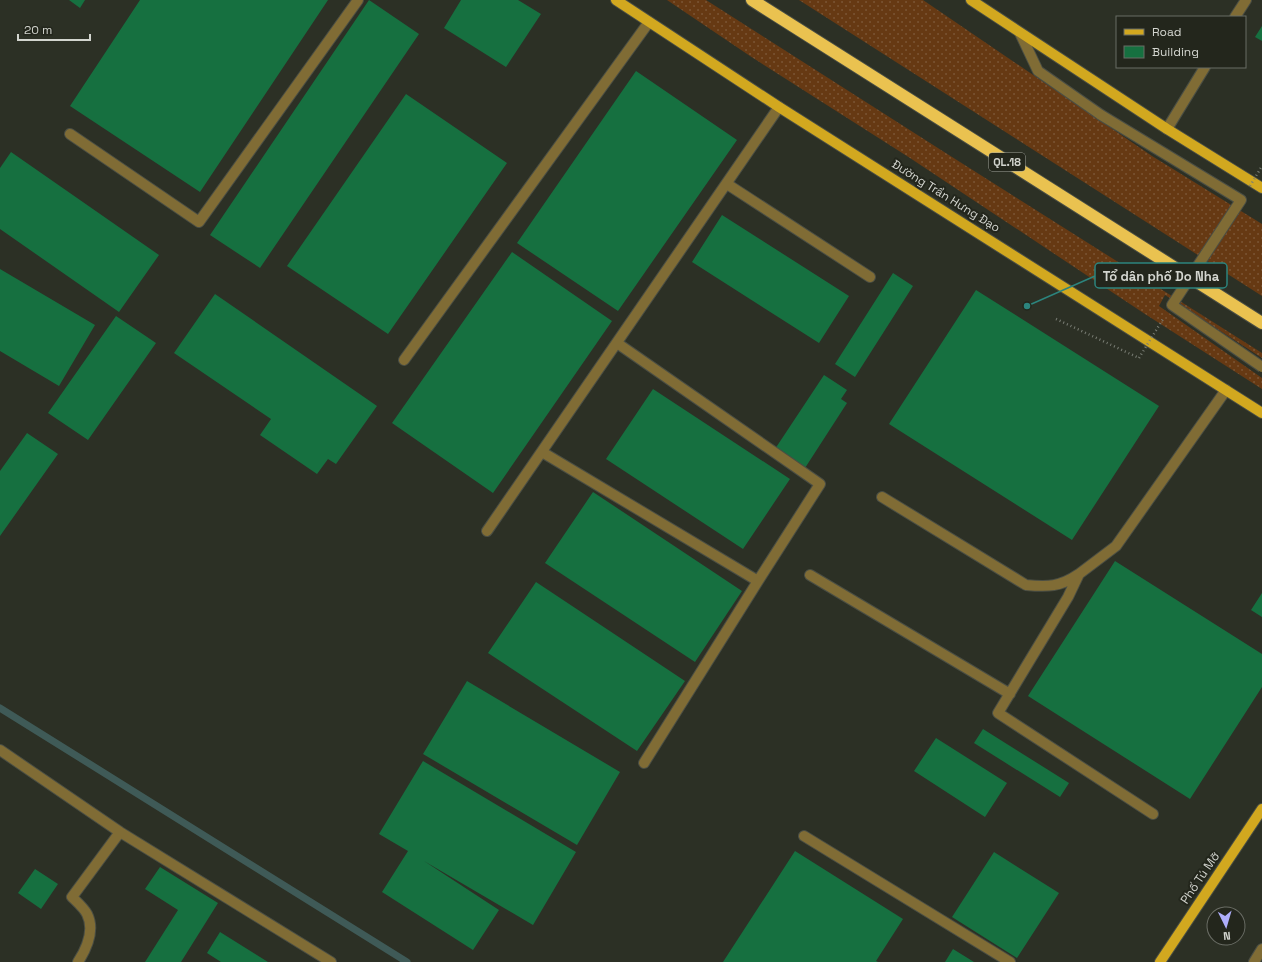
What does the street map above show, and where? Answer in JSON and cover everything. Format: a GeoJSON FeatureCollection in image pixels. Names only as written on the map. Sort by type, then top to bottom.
{"type":"FeatureCollection","features":[{"type":"Feature","properties":{"kind":"highway","name":"QL.18"},"geometry":{"type":"LineString","coordinates":[[752,0],[1262,323]]}},
{"type":"Feature","properties":{"kind":"main road","name":"Đường Trần Hưng Đạo"},"geometry":{"type":"LineString","coordinates":[[616,0],[779,108],[1262,413]]}},
{"type":"Feature","properties":{"kind":"main road"},"geometry":{"type":"LineString","coordinates":[[971,0],[1167,129],[1262,188]]}},
{"type":"Feature","properties":{"kind":"main road","name":"Phố Tú Mỡ"},"geometry":{"type":"LineString","coordinates":[[1160,962],[1262,809]]}},
{"type":"Feature","properties":{"kind":"street"},"geometry":{"type":"LineString","coordinates":[[70,134],[199,222],[358,0]]}},
{"type":"Feature","properties":{"kind":"street"},"geometry":{"type":"LineString","coordinates":[[1236,16],[1246,0]]}},
{"type":"Feature","properties":{"kind":"street"},"geometry":{"type":"LineString","coordinates":[[404,360],[649,22]]}},
{"type":"Feature","properties":{"kind":"street"},"geometry":{"type":"LineString","coordinates":[[1020,33],[1038,71],[1101,115],[1241,200],[1172,305],[1262,367]]}},
{"type":"Feature","properties":{"kind":"street"},"geometry":{"type":"LineString","coordinates":[[1167,129],[1204,68]]}},
{"type":"Feature","properties":{"kind":"street"},"geometry":{"type":"LineString","coordinates":[[487,531],[779,108]]}},
{"type":"Feature","properties":{"kind":"street"},"geometry":{"type":"LineString","coordinates":[[727,184],[870,277]]}},
{"type":"Feature","properties":{"kind":"street"},"geometry":{"type":"LineString","coordinates":[[617,343],[820,484],[758,580],[644,763]]}},
{"type":"Feature","properties":{"kind":"street"},"geometry":{"type":"LineString","coordinates":[[882,497],[1026,585],[1044,587],[1059,585],[1070,581],[1116,546],[1226,390]]}},
{"type":"Feature","properties":{"kind":"street"},"geometry":{"type":"LineString","coordinates":[[542,452],[758,580]]}},
{"type":"Feature","properties":{"kind":"street"},"geometry":{"type":"LineString","coordinates":[[1080,574],[998,713],[1153,814]]}},
{"type":"Feature","properties":{"kind":"street"},"geometry":{"type":"LineString","coordinates":[[810,575],[1010,694]]}},
{"type":"Feature","properties":{"kind":"street"},"geometry":{"type":"LineString","coordinates":[[0,750],[120,832],[332,962]]}},
{"type":"Feature","properties":{"kind":"street"},"geometry":{"type":"LineString","coordinates":[[78,962],[83,954],[91,932],[87,914],[72,897],[120,832]]}},
{"type":"Feature","properties":{"kind":"street"},"geometry":{"type":"LineString","coordinates":[[804,836],[1010,962]]}},
{"type":"Feature","properties":{"kind":"street"},"geometry":{"type":"LineString","coordinates":[[1254,962],[1262,949]]}},
{"type":"Feature","properties":{"kind":"path"},"geometry":{"type":"LineString","coordinates":[[1241,200],[1262,166]]}},
{"type":"Feature","properties":{"kind":"path"},"geometry":{"type":"LineString","coordinates":[[1056,319],[1138,358],[1172,305]]}},
{"type":"Feature","properties":{"kind":"shaded area"},"geometry":{"type":"Polygon","coordinates":[[[667,0],[706,0],[1262,353],[1262,358],[1165,295],[1159,306],[1262,378],[1262,389],[1145,314],[910,158],[750,56],[667,0]]]}},
{"type":"Feature","properties":{"kind":"shaded area"},"geometry":{"type":"Polygon","coordinates":[[[799,0],[923,0],[1152,156],[1262,224],[1262,296],[799,0]]]}},
{"type":"Feature","properties":{"kind":"building"},"geometry":{"type":"Polygon","coordinates":[[[69,0],[85,0],[80,8],[69,0]]]}},
{"type":"Feature","properties":{"kind":"building"},"geometry":{"type":"Polygon","coordinates":[[[140,0],[328,0],[200,192],[70,106],[140,0]]]}},
{"type":"Feature","properties":{"kind":"building"},"geometry":{"type":"Polygon","coordinates":[[[369,0],[419,34],[260,268],[210,235],[369,0]]]}},
{"type":"Feature","properties":{"kind":"building"},"geometry":{"type":"Polygon","coordinates":[[[461,0],[518,0],[541,14],[506,67],[444,28],[461,0]]]}},
{"type":"Feature","properties":{"kind":"building"},"geometry":{"type":"Polygon","coordinates":[[[1262,26],[1262,41],[1255,37],[1262,26]]]}},
{"type":"Feature","properties":{"kind":"building"},"geometry":{"type":"Polygon","coordinates":[[[636,71],[737,140],[618,311],[517,243],[636,71]]]}},
{"type":"Feature","properties":{"kind":"building"},"geometry":{"type":"Polygon","coordinates":[[[406,94],[507,163],[388,334],[287,266],[406,94]]]}},
{"type":"Feature","properties":{"kind":"building"},"geometry":{"type":"Polygon","coordinates":[[[11,152],[159,255],[119,312],[0,229],[0,168],[11,152]]]}},
{"type":"Feature","properties":{"kind":"building"},"geometry":{"type":"Polygon","coordinates":[[[722,215],[849,296],[819,343],[692,262],[722,215]]]}},
{"type":"Feature","properties":{"kind":"building"},"geometry":{"type":"Polygon","coordinates":[[[512,252],[612,321],[493,493],[392,423],[512,252]]]}},
{"type":"Feature","properties":{"kind":"building"},"geometry":{"type":"Polygon","coordinates":[[[0,269],[95,325],[59,386],[0,351],[0,269]]]}},
{"type":"Feature","properties":{"kind":"building"},"geometry":{"type":"Polygon","coordinates":[[[893,273],[913,286],[855,377],[835,364],[893,273]]]}},
{"type":"Feature","properties":{"kind":"building"},"geometry":{"type":"Polygon","coordinates":[[[976,290],[1159,406],[1072,540],[889,424],[976,290]]]}},
{"type":"Feature","properties":{"kind":"building"},"geometry":{"type":"Polygon","coordinates":[[[215,294],[377,406],[336,464],[328,459],[317,474],[260,435],[271,419],[174,353],[215,294]]]}},
{"type":"Feature","properties":{"kind":"building"},"geometry":{"type":"Polygon","coordinates":[[[116,316],[156,343],[88,440],[48,413],[116,316]]]}},
{"type":"Feature","properties":{"kind":"building"},"geometry":{"type":"Polygon","coordinates":[[[824,375],[847,390],[841,399],[847,403],[805,468],[775,449],[824,375]]]}},
{"type":"Feature","properties":{"kind":"building"},"geometry":{"type":"Polygon","coordinates":[[[653,389],[790,479],[743,549],[606,459],[653,389]]]}},
{"type":"Feature","properties":{"kind":"building"},"geometry":{"type":"Polygon","coordinates":[[[27,433],[58,454],[0,536],[0,471],[27,433]]]}},
{"type":"Feature","properties":{"kind":"building"},"geometry":{"type":"Polygon","coordinates":[[[593,492],[742,591],[695,662],[545,563],[593,492]]]}},
{"type":"Feature","properties":{"kind":"building"},"geometry":{"type":"Polygon","coordinates":[[[1115,561],[1262,654],[1262,687],[1190,799],[1028,696],[1115,561]]]}},
{"type":"Feature","properties":{"kind":"building"},"geometry":{"type":"Polygon","coordinates":[[[536,582],[685,681],[637,751],[488,653],[536,582]]]}},
{"type":"Feature","properties":{"kind":"building"},"geometry":{"type":"Polygon","coordinates":[[[1262,593],[1262,617],[1251,610],[1262,593]]]}},
{"type":"Feature","properties":{"kind":"building"},"geometry":{"type":"Polygon","coordinates":[[[467,681],[620,772],[577,845],[423,754],[467,681]]]}},
{"type":"Feature","properties":{"kind":"building"},"geometry":{"type":"Polygon","coordinates":[[[983,729],[1069,783],[1060,797],[974,743],[983,729]]]}},
{"type":"Feature","properties":{"kind":"building"},"geometry":{"type":"Polygon","coordinates":[[[936,738],[1007,783],[985,817],[914,771],[936,738]]]}},
{"type":"Feature","properties":{"kind":"building"},"geometry":{"type":"Polygon","coordinates":[[[423,761],[576,852],[533,925],[424,861],[499,910],[473,950],[382,892],[408,851],[379,834],[423,761]]]}},
{"type":"Feature","properties":{"kind":"building"},"geometry":{"type":"Polygon","coordinates":[[[795,851],[903,919],[876,961],[878,962],[723,962],[795,851]]]}},
{"type":"Feature","properties":{"kind":"building"},"geometry":{"type":"Polygon","coordinates":[[[994,852],[1059,893],[1017,958],[952,917],[994,852]]]}},
{"type":"Feature","properties":{"kind":"building"},"geometry":{"type":"Polygon","coordinates":[[[160,867],[218,903],[181,962],[145,962],[178,910],[145,889],[160,867]]]}},
{"type":"Feature","properties":{"kind":"building"},"geometry":{"type":"Polygon","coordinates":[[[35,869],[58,884],[41,909],[18,893],[35,869]]]}},
{"type":"Feature","properties":{"kind":"building"},"geometry":{"type":"Polygon","coordinates":[[[220,932],[268,962],[221,962],[207,953],[220,932]]]}},
{"type":"Feature","properties":{"kind":"building"},"geometry":{"type":"Polygon","coordinates":[[[953,949],[974,962],[945,962],[953,949]]]}},
{"type":"Feature","properties":{"kind":"waterway"},"geometry":{"type":"LineString","coordinates":[[0,708],[407,962]]}},
{"type":"Feature","properties":{"kind":"place","name":"Tổ dân phố Do Nha"},"geometry":{"type":"Point","coordinates":[1027,306]}}]}
